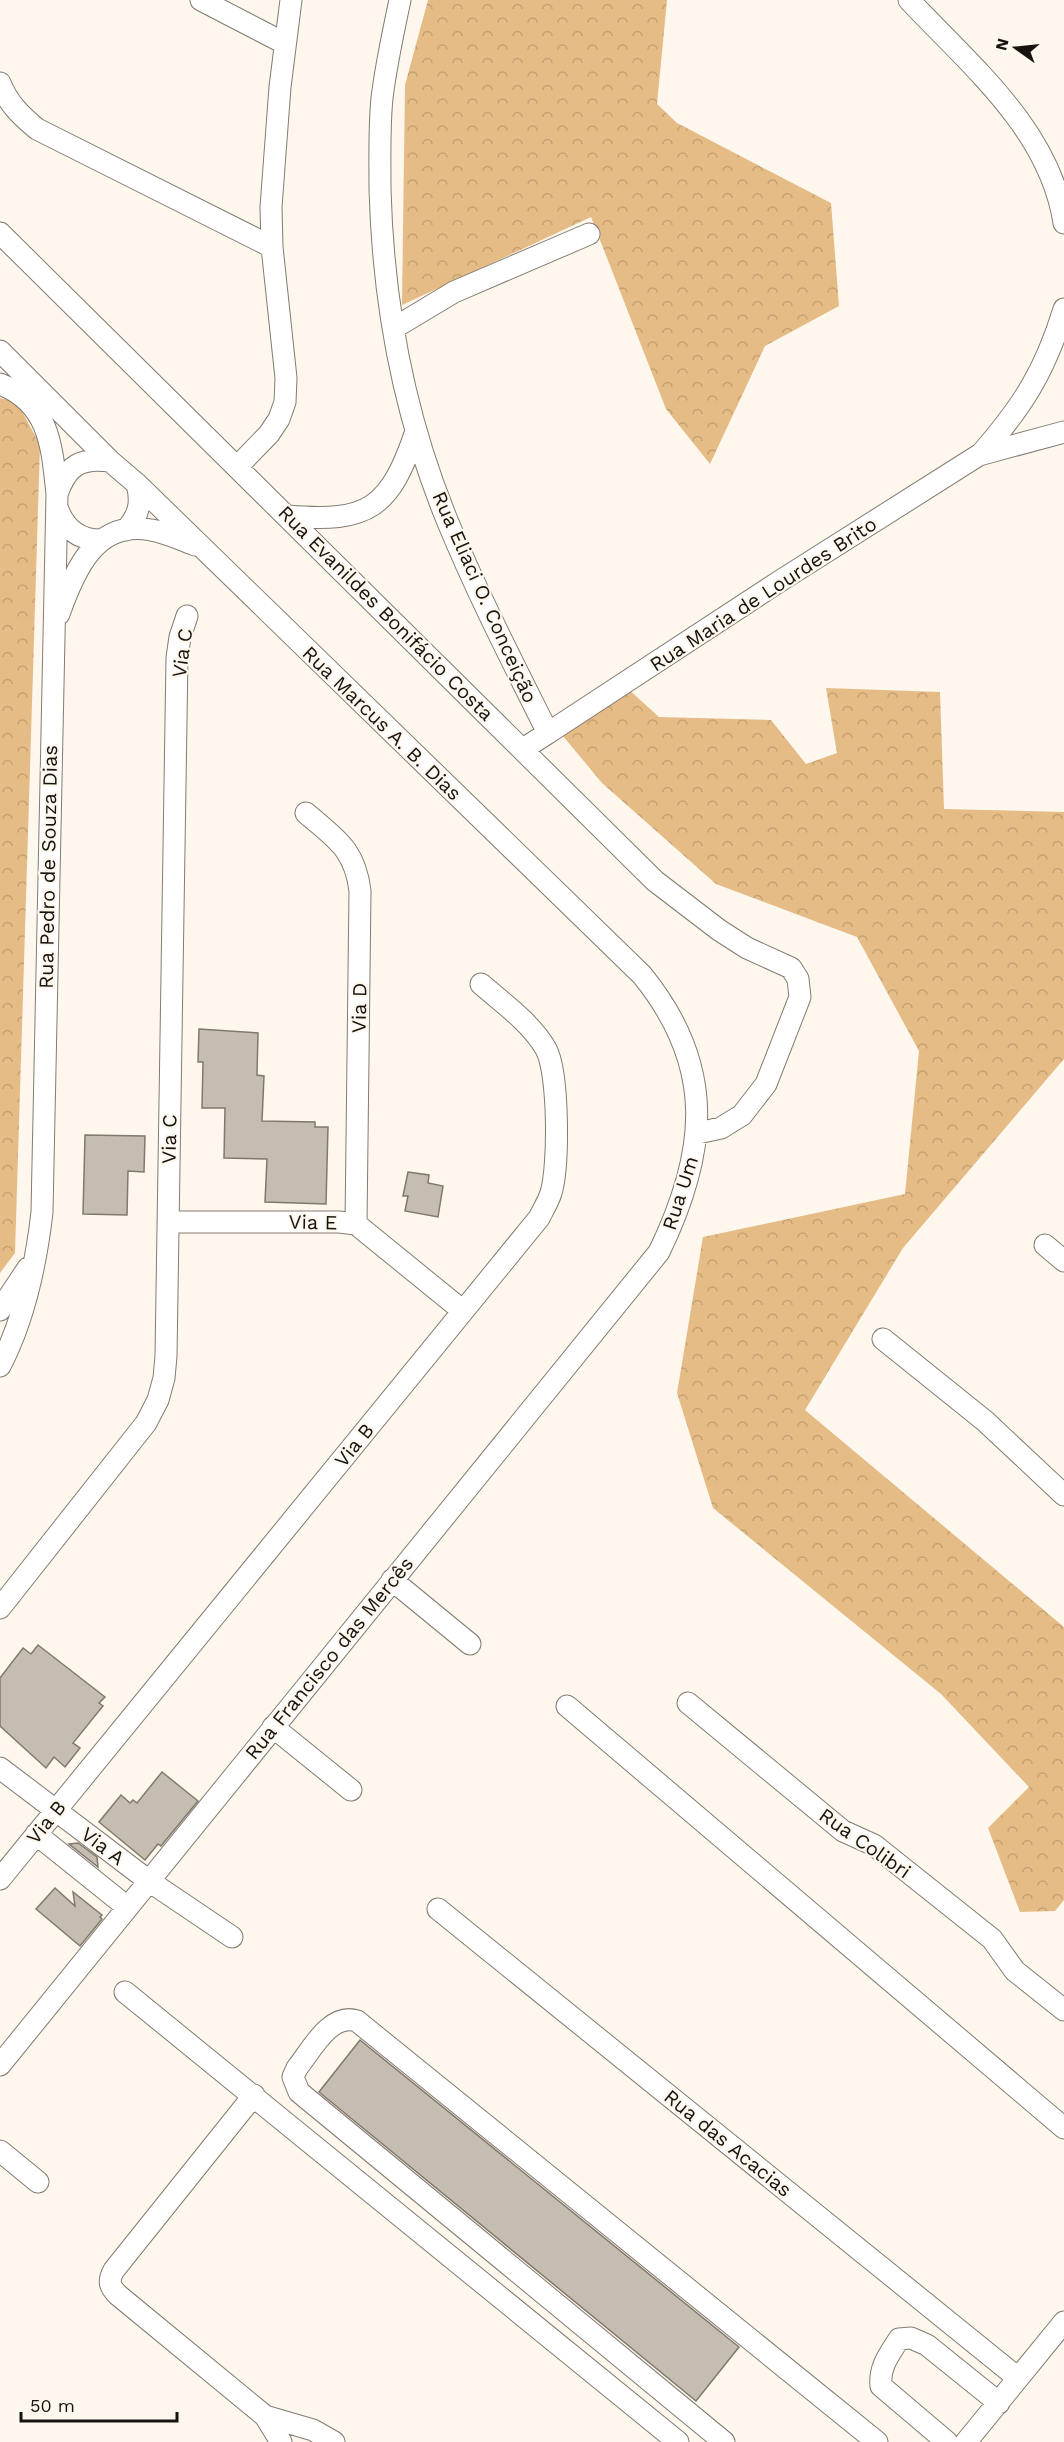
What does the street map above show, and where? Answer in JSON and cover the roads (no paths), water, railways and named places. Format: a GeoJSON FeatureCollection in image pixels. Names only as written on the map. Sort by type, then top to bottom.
{"type":"FeatureCollection","features":[{"type":"Feature","properties":{"kind":"street"},"geometry":{"type":"LineString","coordinates":[[201,0],[284,43]]}},
{"type":"Feature","properties":{"kind":"street"},"geometry":{"type":"LineString","coordinates":[[238,466],[270,434],[285,402],[286,378],[272,247],[271,207],[284,43],[291,0]]}},
{"type":"Feature","properties":{"kind":"street","name":"Rua Eliaci O. Conceição"},"geometry":{"type":"LineString","coordinates":[[400,0],[382,99],[379,152],[385,267],[403,379],[416,431],[446,518],[471,576],[548,733]]}},
{"type":"Feature","properties":{"kind":"street"},"geometry":{"type":"LineString","coordinates":[[909,0],[999,96],[1027,130],[1047,165],[1061,204],[1064,223]]}},
{"type":"Feature","properties":{"kind":"street"},"geometry":{"type":"LineString","coordinates":[[0,83],[6,98],[19,114],[37,129],[272,247]]}},
{"type":"Feature","properties":{"kind":"street","name":"Rua Evanildes Bonifácio Costa"},"geometry":{"type":"LineString","coordinates":[[0,233],[656,881],[692,911],[747,948],[791,968],[798,979],[800,997],[766,1084],[742,1115],[721,1128],[698,1133]]}},
{"type":"Feature","properties":{"kind":"street"},"geometry":{"type":"LineString","coordinates":[[394,328],[454,292],[590,234]]}},
{"type":"Feature","properties":{"kind":"street","name":"Rua Maria de Lourdes Brito"},"geometry":{"type":"LineString","coordinates":[[980,455],[1026,398],[1045,364],[1064,309]]}},
{"type":"Feature","properties":{"kind":"street","name":"Rua Marcus A. B. Dias"},"geometry":{"type":"LineString","coordinates":[[0,351],[110,461],[137,484],[642,975],[661,998],[676,1025],[690,1060],[697,1097],[698,1133]]}},
{"type":"Feature","properties":{"kind":"street","name":"Rua Pedro de Souza Dias"},"geometry":{"type":"LineString","coordinates":[[0,384],[21,393],[38,413],[51,443],[56,499],[42,1200],[38,1250],[24,1305],[0,1366]]}},
{"type":"Feature","properties":{"kind":"street"},"geometry":{"type":"LineString","coordinates":[[288,516],[318,519],[346,518],[369,508],[392,488],[405,465],[416,431]]}},
{"type":"Feature","properties":{"kind":"street","name":"Rua Maria de Lourdes Brito"},"geometry":{"type":"LineString","coordinates":[[548,733],[780,581],[980,455],[1064,432]]}},
{"type":"Feature","properties":{"kind":"street"},"geometry":{"type":"LineString","coordinates":[[110,461],[93,459],[75,465],[62,478],[56,499],[61,519],[73,533],[90,540],[100,540],[126,530],[152,530],[201,548]]}},
{"type":"Feature","properties":{"kind":"street"},"geometry":{"type":"LineString","coordinates":[[126,530],[134,521],[139,509],[140,497],[137,484]]}},
{"type":"Feature","properties":{"kind":"street"},"geometry":{"type":"LineString","coordinates":[[52,632],[79,564],[100,540]]}},
{"type":"Feature","properties":{"kind":"street","name":"Via C"},"geometry":{"type":"LineString","coordinates":[[0,1608],[135,1441],[158,1400],[164,1378],[177,658],[180,637],[187,616]]}},
{"type":"Feature","properties":{"kind":"street"},"geometry":{"type":"LineString","coordinates":[[523,749],[548,733]]}},
{"type":"Feature","properties":{"kind":"street","name":"Via D"},"geometry":{"type":"LineString","coordinates":[[306,813],[342,844],[351,856],[358,872],[360,891],[356,1224]]}},
{"type":"Feature","properties":{"kind":"street","name":"Via B"},"geometry":{"type":"LineString","coordinates":[[0,1879],[539,1218],[551,1195],[555,1172],[553,1064],[536,1034],[481,984]]}},
{"type":"Feature","properties":{"kind":"street","name":"Rua Um"},"geometry":{"type":"LineString","coordinates":[[659,1252],[674,1222],[686,1188],[698,1133]]}},
{"type":"Feature","properties":{"kind":"street","name":"Via E"},"geometry":{"type":"LineString","coordinates":[[168,1222],[339,1222],[356,1224],[463,1311]]}},
{"type":"Feature","properties":{"kind":"street"},"geometry":{"type":"LineString","coordinates":[[1045,1245],[1064,1261]]}},
{"type":"Feature","properties":{"kind":"street"},"geometry":{"type":"LineString","coordinates":[[0,1310],[17,1287],[38,1250]]}},
{"type":"Feature","properties":{"kind":"street","name":"Rua Francisco das Mercês"},"geometry":{"type":"LineString","coordinates":[[0,2065],[659,1252]]}},
{"type":"Feature","properties":{"kind":"street"},"geometry":{"type":"LineString","coordinates":[[884,1339],[985,1421],[1064,1495]]}},
{"type":"Feature","properties":{"kind":"street"},"geometry":{"type":"LineString","coordinates":[[392,1580],[470,1644]]}},
{"type":"Feature","properties":{"kind":"street","name":"Rua Colibri"},"geometry":{"type":"LineString","coordinates":[[688,1703],[843,1831],[874,1845],[992,1939],[1015,1971],[1064,2010]]}},
{"type":"Feature","properties":{"kind":"street"},"geometry":{"type":"LineString","coordinates":[[567,1706],[1064,2128]]}},
{"type":"Feature","properties":{"kind":"street"},"geometry":{"type":"LineString","coordinates":[[273,1727],[351,1790]]}},
{"type":"Feature","properties":{"kind":"street","name":"Via A"},"geometry":{"type":"LineString","coordinates":[[0,1768],[149,1881],[232,1937]]}},
{"type":"Feature","properties":{"kind":"street"},"geometry":{"type":"LineString","coordinates":[[36,1834],[127,1907]]}},
{"type":"Feature","properties":{"kind":"street","name":"Rua das Acacias"},"geometry":{"type":"LineString","coordinates":[[438,1909],[1018,2378]]}},
{"type":"Feature","properties":{"kind":"street"},"geometry":{"type":"LineString","coordinates":[[125,1992],[678,2442]]}},
{"type":"Feature","properties":{"kind":"street"},"geometry":{"type":"LineString","coordinates":[[724,2442],[299,2092],[294,2076],[297,2068],[331,2026],[339,2020],[357,2021],[877,2442]]}},
{"type":"Feature","properties":{"kind":"street"},"geometry":{"type":"LineString","coordinates":[[254,2096],[114,2270],[109,2280],[111,2288],[118,2295],[265,2416],[281,2442]]}},
{"type":"Feature","properties":{"kind":"street"},"geometry":{"type":"LineString","coordinates":[[0,2151],[38,2182]]}},
{"type":"Feature","properties":{"kind":"street"},"geometry":{"type":"LineString","coordinates":[[966,2442],[1064,2322]]}},
{"type":"Feature","properties":{"kind":"street"},"geometry":{"type":"LineString","coordinates":[[947,2442],[881,2386],[879,2374],[899,2339],[911,2338],[927,2345],[999,2403]]}},
{"type":"Feature","properties":{"kind":"street"},"geometry":{"type":"LineString","coordinates":[[265,2416],[313,2430],[334,2442]]}}]}
